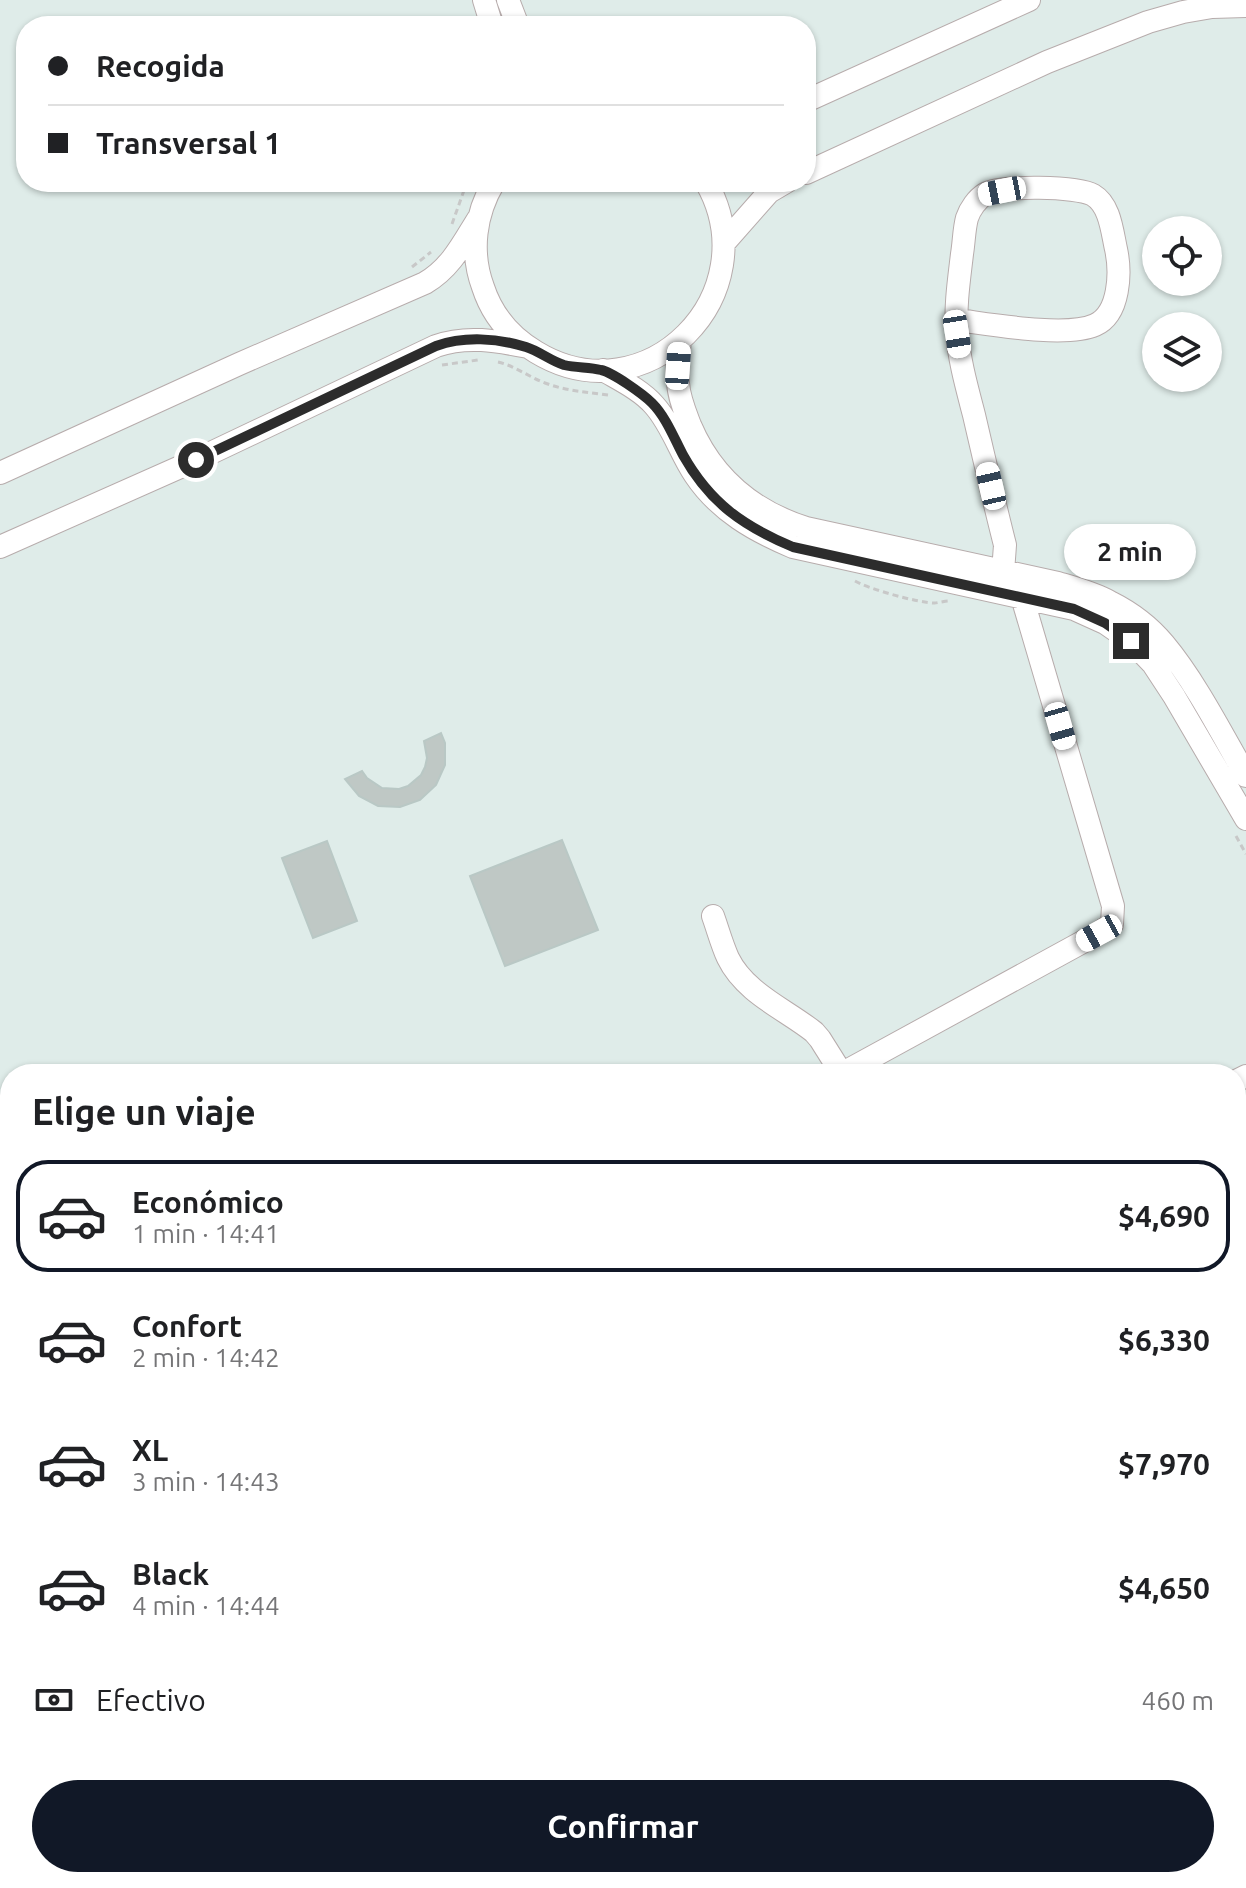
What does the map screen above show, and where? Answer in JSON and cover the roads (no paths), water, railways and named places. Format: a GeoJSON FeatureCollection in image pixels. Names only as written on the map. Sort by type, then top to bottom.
{"type":"FeatureCollection","features":[{"type":"Feature","properties":{"kind":"street"},"geometry":{"type":"LineString","coordinates":[[816,96],[1029,0]]}},
{"type":"Feature","properties":{"kind":"street"},"geometry":{"type":"LineString","coordinates":[[816,168],[1047,62],[1148,22],[1212,7],[1246,6]]}},
{"type":"Feature","properties":{"kind":"street"},"geometry":{"type":"LineString","coordinates":[[957,320],[1057,331],[1096,325],[1107,315],[1114,298],[1119,261],[1106,210],[1095,196],[1083,191],[1018,187],[986,194],[973,205],[967,219],[956,298],[957,320],[962,368],[1005,545],[1003,572]]}},
{"type":"Feature","properties":{"kind":"street"},"geometry":{"type":"LineString","coordinates":[[489,192],[478,219],[475,251],[487,298],[504,326],[528,347],[564,365],[603,370],[652,358],[680,340],[701,317],[721,274],[724,243],[718,209],[710,192]]}},
{"type":"Feature","properties":{"kind":"street"},"geometry":{"type":"LineString","coordinates":[[724,243],[769,192]]}},
{"type":"Feature","properties":{"kind":"street"},"geometry":{"type":"LineString","coordinates":[[0,473],[425,283],[436,277],[454,258],[478,219]]}},
{"type":"Feature","properties":{"kind":"street"},"geometry":{"type":"LineString","coordinates":[[0,547],[196,460],[449,341],[483,339],[528,347]]}},
{"type":"Feature","properties":{"kind":"street"},"geometry":{"type":"LineString","coordinates":[[680,340],[678,384],[686,416],[694,435],[729,485],[782,521],[1084,590],[1109,601],[1141,622],[1163,643],[1246,776]]}},
{"type":"Feature","properties":{"kind":"street"},"geometry":{"type":"LineString","coordinates":[[603,370],[652,403],[695,476],[721,506],[763,535],[793,547],[1074,609],[1105,623],[1131,641],[1153,664],[1174,696],[1246,819]]}},
{"type":"Feature","properties":{"kind":"street"},"geometry":{"type":"LineString","coordinates":[[859,1064],[1112,924],[1113,906],[1022,597]]}},
{"type":"Feature","properties":{"kind":"street"},"geometry":{"type":"LineString","coordinates":[[713,916],[728,959],[740,975],[756,992],[814,1032],[835,1064]]}}]}
